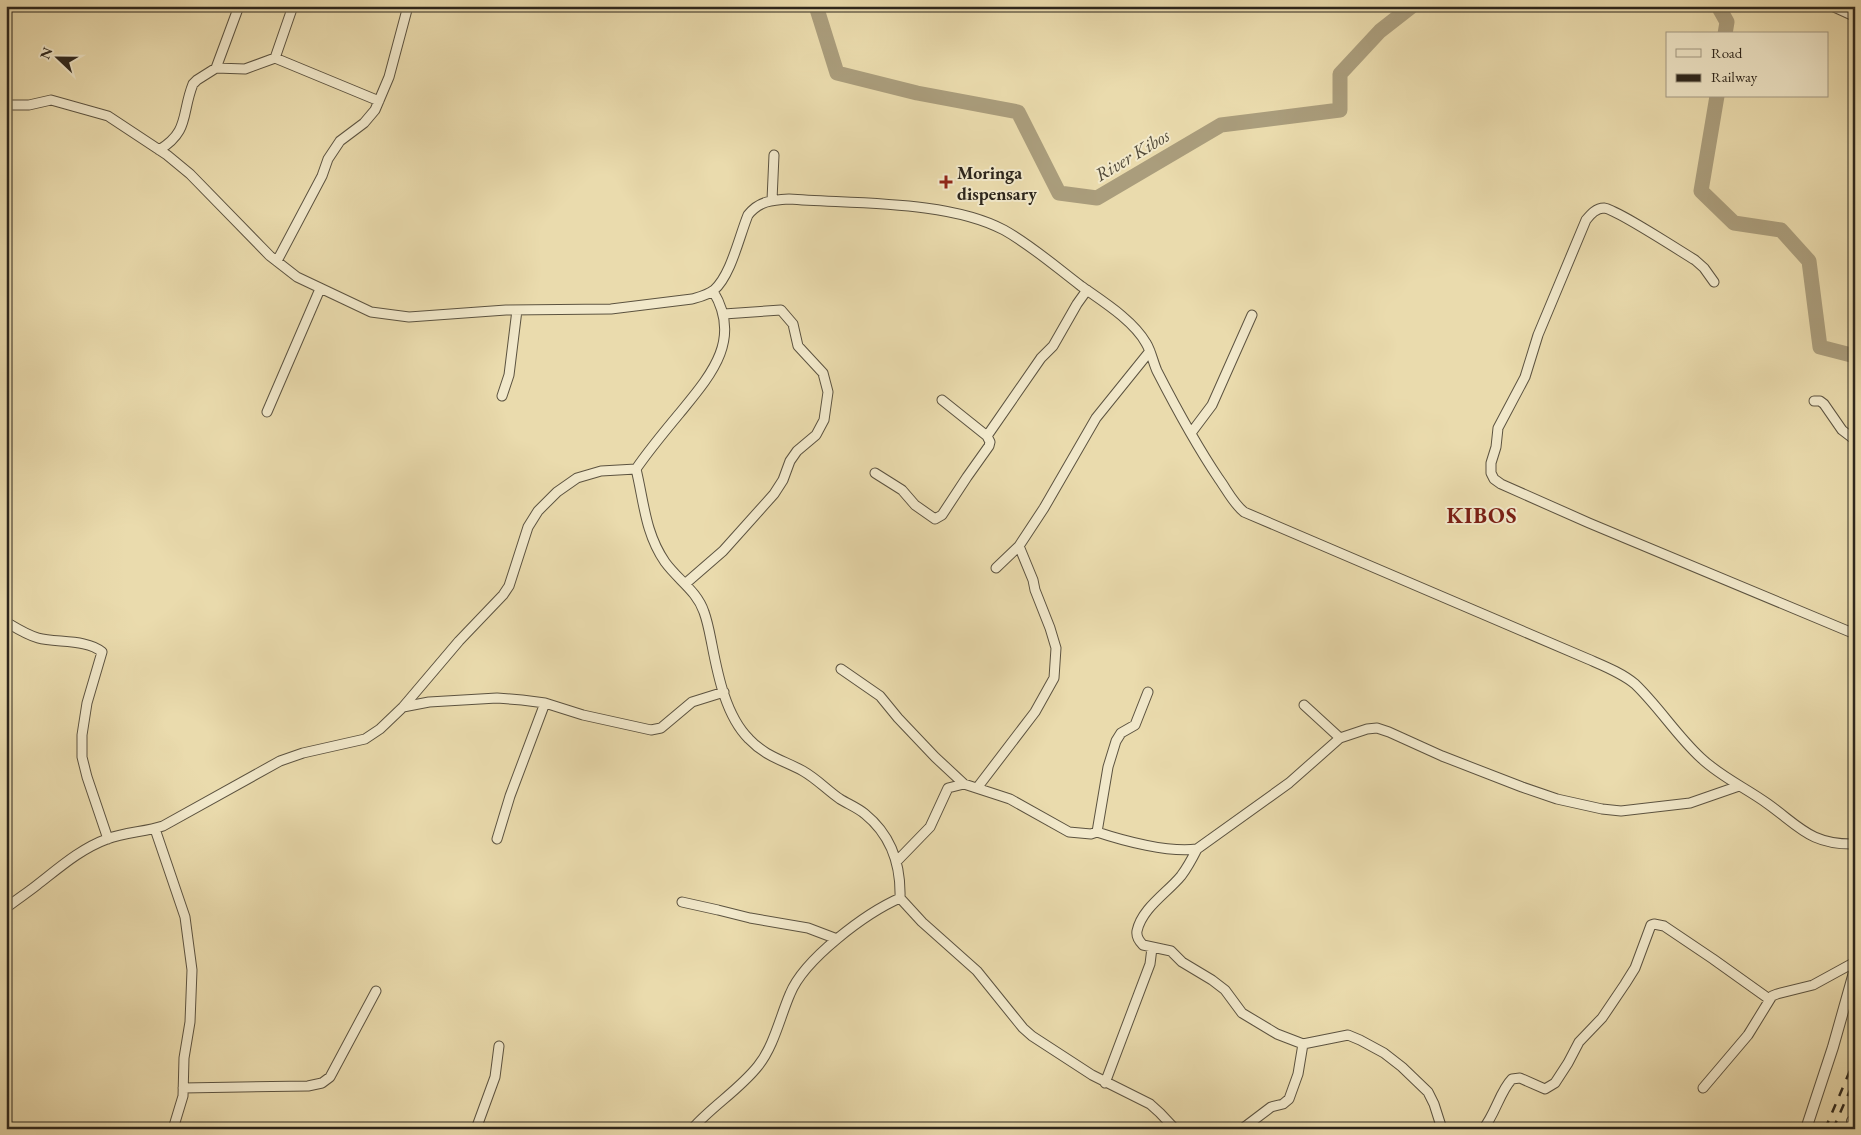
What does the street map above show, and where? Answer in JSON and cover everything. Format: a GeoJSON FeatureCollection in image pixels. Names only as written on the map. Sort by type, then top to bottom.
{"type":"FeatureCollection","features":[{"type":"Feature","properties":{"kind":"street"},"geometry":{"type":"LineString","coordinates":[[216,68],[239,6]]}},
{"type":"Feature","properties":{"kind":"street"},"geometry":{"type":"LineString","coordinates":[[275,58],[292,6]]}},
{"type":"Feature","properties":{"kind":"street"},"geometry":{"type":"LineString","coordinates":[[276,261],[322,176],[328,159],[340,140],[364,123],[375,110],[389,77],[408,6]]}},
{"type":"Feature","properties":{"kind":"street"},"geometry":{"type":"LineString","coordinates":[[1833,6],[1855,16]]}},
{"type":"Feature","properties":{"kind":"street"},"geometry":{"type":"LineString","coordinates":[[159,150],[170,143],[182,128],[193,84],[216,68],[245,69],[275,58],[379,101]]}},
{"type":"Feature","properties":{"kind":"street"},"geometry":{"type":"LineString","coordinates":[[6,108],[10,105],[29,105],[51,100],[108,116],[159,150],[190,174],[276,261],[297,277],[371,312],[397,317],[409,318],[517,310],[611,309],[692,299],[713,291],[727,271],[748,216],[754,208],[772,200],[789,199],[899,206],[965,215],[985,221],[1005,231],[1087,290],[1142,336],[1150,351],[1156,369],[1206,460],[1236,504],[1244,512],[1627,678],[1691,748],[1718,772],[1768,804],[1801,831],[1813,838],[1832,843],[1855,844]]}},
{"type":"Feature","properties":{"kind":"street"},"geometry":{"type":"LineString","coordinates":[[772,200],[774,155]]}},
{"type":"Feature","properties":{"kind":"street"},"geometry":{"type":"LineString","coordinates":[[1714,282],[1704,268],[1695,260],[1618,214],[1604,208],[1591,214],[1586,220],[1538,335],[1525,377],[1498,428],[1491,472],[1494,479],[1501,484],[1589,523],[1855,634]]}},
{"type":"Feature","properties":{"kind":"street"},"geometry":{"type":"LineString","coordinates":[[267,412],[320,289]]}},
{"type":"Feature","properties":{"kind":"street"},"geometry":{"type":"LineString","coordinates":[[987,436],[1040,358],[1053,346],[1087,290]]}},
{"type":"Feature","properties":{"kind":"street"},"geometry":{"type":"LineString","coordinates":[[713,291],[724,314],[725,336],[713,370],[636,469],[644,515],[649,529],[665,562],[696,596],[705,613],[717,670],[732,717],[749,740],[769,756],[804,771],[840,799],[866,814],[882,833],[897,861],[900,878],[900,898],[922,922],[977,971],[1023,1028],[1032,1036],[1105,1082],[1150,1104],[1175,1129]]}},
{"type":"Feature","properties":{"kind":"street"},"geometry":{"type":"LineString","coordinates":[[502,396],[509,375],[517,310]]}},
{"type":"Feature","properties":{"kind":"street"},"geometry":{"type":"LineString","coordinates":[[685,584],[723,551],[779,487],[790,461],[797,451],[820,429],[827,406],[828,392],[823,373],[798,346],[793,324],[781,310],[724,314]]}},
{"type":"Feature","properties":{"kind":"street"},"geometry":{"type":"LineString","coordinates":[[1191,433],[1212,405],[1252,315]]}},
{"type":"Feature","properties":{"kind":"street"},"geometry":{"type":"LineString","coordinates":[[996,568],[1018,546],[1044,508],[1096,418],[1150,351]]}},
{"type":"Feature","properties":{"kind":"street"},"geometry":{"type":"LineString","coordinates":[[875,473],[902,490],[915,505],[931,517],[937,518],[942,515],[990,442],[987,436],[942,400]]}},
{"type":"Feature","properties":{"kind":"street"},"geometry":{"type":"LineString","coordinates":[[1814,401],[1820,401],[1824,404],[1842,430],[1855,440]]}},
{"type":"Feature","properties":{"kind":"street"},"geometry":{"type":"LineString","coordinates":[[6,908],[77,855],[108,838],[155,829],[184,816],[280,761],[303,753],[366,739],[380,729],[403,707],[503,595],[509,586],[528,527],[538,512],[557,492],[577,478],[601,471],[636,469]]}},
{"type":"Feature","properties":{"kind":"street"},"geometry":{"type":"LineString","coordinates":[[977,788],[1035,712],[1054,678],[1056,648],[1033,580],[1018,546]]}},
{"type":"Feature","properties":{"kind":"street"},"geometry":{"type":"LineString","coordinates":[[6,622],[39,638],[93,647],[102,652],[87,703],[82,735],[82,757],[108,838]]}},
{"type":"Feature","properties":{"kind":"street"},"geometry":{"type":"LineString","coordinates":[[841,669],[880,696],[925,746],[964,784],[1010,799],[1069,832],[1091,834],[1097,832],[1158,847],[1179,850],[1197,849]]}},
{"type":"Feature","properties":{"kind":"street"},"geometry":{"type":"LineString","coordinates":[[403,707],[428,702],[497,698],[544,703],[583,715],[651,730],[661,728],[692,702],[724,692]]}},
{"type":"Feature","properties":{"kind":"street"},"geometry":{"type":"LineString","coordinates":[[1097,832],[1108,767],[1116,740],[1120,733],[1135,725],[1148,692]]}},
{"type":"Feature","properties":{"kind":"street"},"geometry":{"type":"LineString","coordinates":[[497,839],[510,796],[544,703]]}},
{"type":"Feature","properties":{"kind":"street"},"geometry":{"type":"LineString","coordinates":[[1304,705],[1340,738]]}},
{"type":"Feature","properties":{"kind":"street"},"geometry":{"type":"LineString","coordinates":[[1442,1129],[1428,1092],[1384,1053],[1360,1040],[1348,1036],[1303,1044],[1277,1034],[1242,1013],[1225,990],[1182,962],[1171,951],[1143,945],[1138,938],[1137,931],[1147,912],[1180,877],[1197,849],[1289,783],[1340,738],[1355,732],[1377,728],[1522,787],[1557,799],[1602,809],[1621,811],[1690,803],[1739,786]]}},
{"type":"Feature","properties":{"kind":"street"},"geometry":{"type":"LineString","coordinates":[[897,861],[930,827],[948,788],[964,784]]}},
{"type":"Feature","properties":{"kind":"street"},"geometry":{"type":"LineString","coordinates":[[155,829],[185,917],[192,970],[190,1022],[184,1058],[183,1088],[181,1104],[173,1129]]}},
{"type":"Feature","properties":{"kind":"street"},"geometry":{"type":"LineString","coordinates":[[692,1129],[717,1103],[742,1084],[759,1065],[771,1044],[790,993],[797,980],[837,939],[881,906],[900,898]]}},
{"type":"Feature","properties":{"kind":"street"},"geometry":{"type":"LineString","coordinates":[[682,902],[750,918],[808,928],[837,939]]}},
{"type":"Feature","properties":{"kind":"street"},"geometry":{"type":"LineString","coordinates":[[1483,1129],[1506,1087],[1512,1080],[1520,1078],[1545,1089],[1555,1083],[1579,1042],[1602,1018],[1635,968],[1651,925],[1664,926],[1769,1000]]}},
{"type":"Feature","properties":{"kind":"street"},"geometry":{"type":"LineString","coordinates":[[1105,1082],[1150,964],[1152,948]]}},
{"type":"Feature","properties":{"kind":"street"},"geometry":{"type":"LineString","coordinates":[[1704,1088],[1748,1035],[1769,1000],[1777,994],[1813,985],[1855,962]]}},
{"type":"Feature","properties":{"kind":"street"},"geometry":{"type":"LineString","coordinates":[[1806,1129],[1833,1047],[1855,969]]}},
{"type":"Feature","properties":{"kind":"street"},"geometry":{"type":"LineString","coordinates":[[183,1088],[308,1086],[322,1083],[330,1077],[340,1060],[376,991]]}},
{"type":"Feature","properties":{"kind":"street"},"geometry":{"type":"LineString","coordinates":[[1242,1129],[1271,1107],[1282,1104],[1289,1099],[1298,1074],[1303,1044]]}},
{"type":"Feature","properties":{"kind":"street"},"geometry":{"type":"LineString","coordinates":[[476,1129],[495,1077],[499,1046]]}},
{"type":"Feature","properties":{"kind":"waterway","name":"River Kibos"},"geometry":{"type":"LineString","coordinates":[[816,6],[837,73],[917,93],[1018,112],[1059,193],[1097,198],[1221,125],[1340,110],[1340,74],[1380,31],[1412,6]]}},
{"type":"Feature","properties":{"kind":"waterway","name":"River Kibos"},"geometry":{"type":"LineString","coordinates":[[1718,6],[1727,22],[1725,32]]}},
{"type":"Feature","properties":{"kind":"waterway","name":"River Kibos"},"geometry":{"type":"LineString","coordinates":[[1717,98],[1701,191],[1734,223],[1781,230],[1809,261],[1820,347],[1855,356]]}},
{"type":"Feature","properties":{"kind":"railway"},"geometry":{"type":"LineString","coordinates":[[1825,1129],[1855,1059]]}},
{"type":"Feature","properties":{"kind":"railway"},"geometry":{"type":"LineString","coordinates":[[1833,1129],[1855,1079]]}},
{"type":"Feature","properties":{"kind":"place","name":"Moringa dispensary"},"geometry":{"type":"Point","coordinates":[946,182]}},
{"type":"Feature","properties":{"kind":"district","name":"KIBOS"},"geometry":{"type":"Point","coordinates":[1482,515]}}]}
